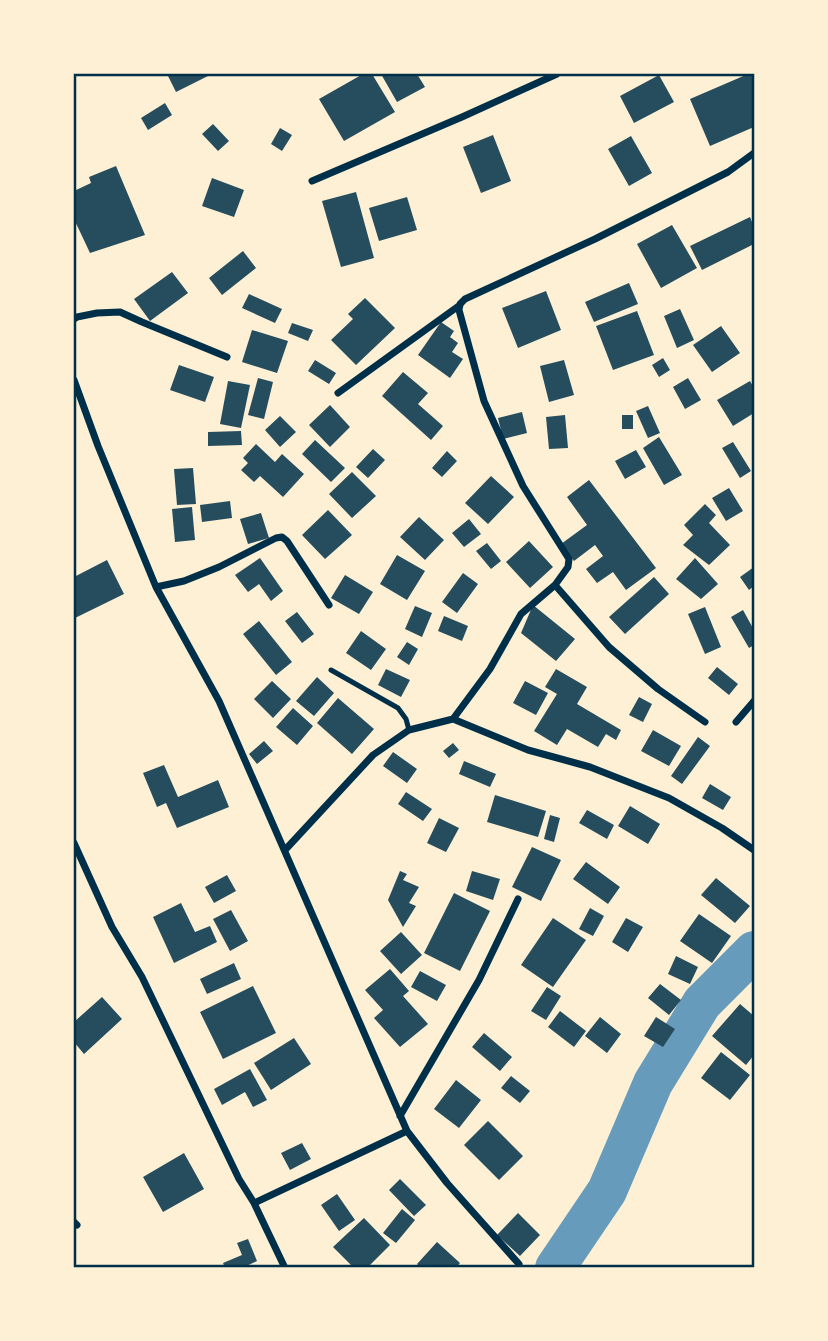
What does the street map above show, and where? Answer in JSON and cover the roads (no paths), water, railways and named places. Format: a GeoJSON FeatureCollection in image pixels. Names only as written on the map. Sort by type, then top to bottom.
{"type":"FeatureCollection","features":[{"type":"Feature","properties":{"kind":"street"},"geometry":{"type":"LineString","coordinates":[[312,181],[556,74]]}},
{"type":"Feature","properties":{"kind":"street"},"geometry":{"type":"LineString","coordinates":[[338,393],[466,299],[595,239],[728,172],[754,153]]}},
{"type":"Feature","properties":{"kind":"street"},"geometry":{"type":"LineString","coordinates":[[453,719],[490,669],[521,614],[555,585],[568,568],[569,559],[523,486],[484,401],[459,310],[460,304]]}},
{"type":"Feature","properties":{"kind":"street"},"geometry":{"type":"LineString","coordinates":[[74,319],[97,313],[120,312],[227,357]]}},
{"type":"Feature","properties":{"kind":"street"},"geometry":{"type":"LineString","coordinates":[[74,380],[156,587],[219,701],[407,1131],[447,1183],[519,1264]]}},
{"type":"Feature","properties":{"kind":"street"},"geometry":{"type":"LineString","coordinates":[[156,587],[184,581],[282,537],[329,605]]}},
{"type":"Feature","properties":{"kind":"street"},"geometry":{"type":"LineString","coordinates":[[555,585],[609,647],[658,688],[705,722]]}},
{"type":"Feature","properties":{"kind":"street"},"geometry":{"type":"LineString","coordinates":[[736,722],[754,701]]}},
{"type":"Feature","properties":{"kind":"street"},"geometry":{"type":"LineString","coordinates":[[285,850],[373,755],[409,730],[453,719],[528,750],[590,767],[669,798],[754,849]]}},
{"type":"Feature","properties":{"kind":"street"},"geometry":{"type":"LineString","coordinates":[[74,843],[113,927],[142,977],[285,1268]]}},
{"type":"Feature","properties":{"kind":"street"},"geometry":{"type":"LineString","coordinates":[[400,1116],[479,980],[518,899]]}},
{"type":"Feature","properties":{"kind":"street"},"geometry":{"type":"LineString","coordinates":[[254,1203],[407,1131]]}},
{"type":"Feature","properties":{"kind":"lane"},"geometry":{"type":"LineString","coordinates":[[331,670],[398,708],[406,719],[409,730]]}},
{"type":"Feature","properties":{"kind":"waterway"},"geometry":{"type":"LineString","coordinates":[[555,1268],[607,1191],[653,1083],[702,1003],[754,951]]}}]}
